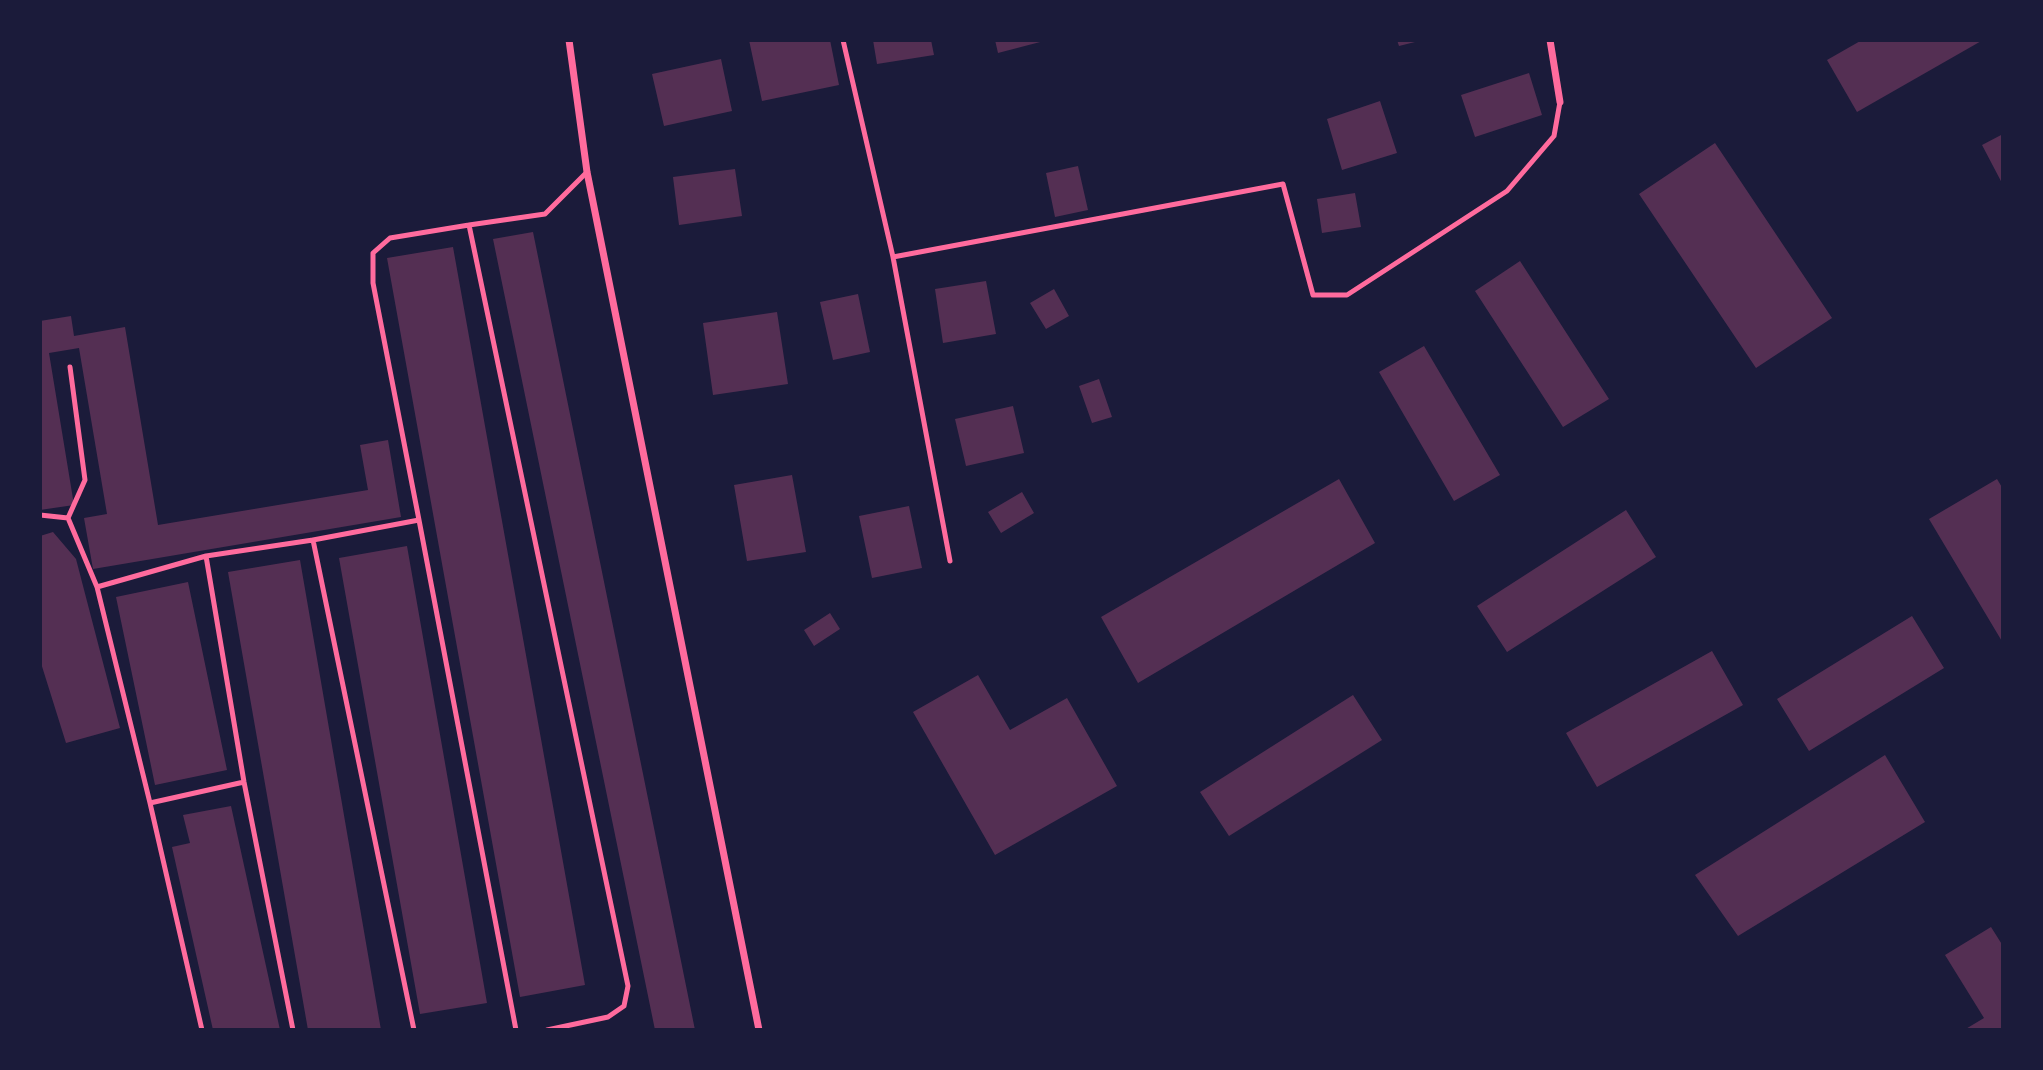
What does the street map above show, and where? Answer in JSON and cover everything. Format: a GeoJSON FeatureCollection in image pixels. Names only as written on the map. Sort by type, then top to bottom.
{"type":"FeatureCollection","features":[{"type":"Feature","properties":{"kind":"street"},"geometry":{"type":"LineString","coordinates":[[569,40],[587,172],[759,1030]]}},
{"type":"Feature","properties":{"kind":"street"},"geometry":{"type":"LineString","coordinates":[[1550,40],[1560,102]]}},
{"type":"Feature","properties":{"kind":"lane"},"geometry":{"type":"LineString","coordinates":[[843,40],[893,257],[950,561]]}},
{"type":"Feature","properties":{"kind":"lane"},"geometry":{"type":"LineString","coordinates":[[893,257],[1283,184],[1313,295],[1347,295],[1507,191],[1554,136],[1560,102]]}},
{"type":"Feature","properties":{"kind":"lane"},"geometry":{"type":"LineString","coordinates":[[516,1030],[373,283],[373,253],[390,238],[545,214],[587,172]]}},
{"type":"Feature","properties":{"kind":"lane"},"geometry":{"type":"LineString","coordinates":[[469,225],[628,986],[624,1006],[608,1017],[547,1030]]}},
{"type":"Feature","properties":{"kind":"lane"},"geometry":{"type":"LineString","coordinates":[[70,367],[85,480],[68,518],[97,587],[202,1030]]}},
{"type":"Feature","properties":{"kind":"lane"},"geometry":{"type":"LineString","coordinates":[[40,515],[68,518]]}},
{"type":"Feature","properties":{"kind":"lane"},"geometry":{"type":"LineString","coordinates":[[97,587],[206,556],[419,520]]}},
{"type":"Feature","properties":{"kind":"lane"},"geometry":{"type":"LineString","coordinates":[[313,540],[414,1030]]}},
{"type":"Feature","properties":{"kind":"lane"},"geometry":{"type":"LineString","coordinates":[[206,556],[244,782],[293,1030]]}},
{"type":"Feature","properties":{"kind":"lane"},"geometry":{"type":"LineString","coordinates":[[150,803],[244,782]]}},
{"type":"Feature","properties":{"kind":"building"},"geometry":{"type":"Polygon","coordinates":[[[749,40],[830,40],[839,85],[762,101],[749,40]]]}},
{"type":"Feature","properties":{"kind":"building"},"geometry":{"type":"Polygon","coordinates":[[[873,40],[931,40],[934,55],[877,64],[873,40]]]}},
{"type":"Feature","properties":{"kind":"building"},"geometry":{"type":"Polygon","coordinates":[[[995,40],[1044,40],[1044,41],[998,53],[995,40]]]}},
{"type":"Feature","properties":{"kind":"building"},"geometry":{"type":"Polygon","coordinates":[[[1397,40],[1419,40],[1419,41],[1399,46],[1397,40]]]}},
{"type":"Feature","properties":{"kind":"building"},"geometry":{"type":"Polygon","coordinates":[[[1862,40],[1983,40],[1857,112],[1827,60],[1862,40]]]}},
{"type":"Feature","properties":{"kind":"building"},"geometry":{"type":"Polygon","coordinates":[[[721,59],[732,111],[664,126],[652,74],[721,59]]]}},
{"type":"Feature","properties":{"kind":"building"},"geometry":{"type":"Polygon","coordinates":[[[1529,73],[1542,115],[1475,137],[1461,95],[1529,73]]]}},
{"type":"Feature","properties":{"kind":"building"},"geometry":{"type":"Polygon","coordinates":[[[1380,101],[1397,153],[1342,170],[1327,119],[1380,101]]]}},
{"type":"Feature","properties":{"kind":"building"},"geometry":{"type":"Polygon","coordinates":[[[2003,134],[2003,185],[1982,145],[2003,134]]]}},
{"type":"Feature","properties":{"kind":"building"},"geometry":{"type":"Polygon","coordinates":[[[1715,143],[1832,318],[1756,368],[1639,194],[1715,143]]]}},
{"type":"Feature","properties":{"kind":"building"},"geometry":{"type":"Polygon","coordinates":[[[1078,166],[1088,210],[1055,217],[1046,173],[1078,166]]]}},
{"type":"Feature","properties":{"kind":"building"},"geometry":{"type":"Polygon","coordinates":[[[735,169],[742,216],[679,225],[673,177],[735,169]]]}},
{"type":"Feature","properties":{"kind":"building"},"geometry":{"type":"Polygon","coordinates":[[[1355,193],[1361,227],[1322,233],[1317,199],[1355,193]]]}},
{"type":"Feature","properties":{"kind":"building"},"geometry":{"type":"Polygon","coordinates":[[[533,232],[695,1030],[655,1030],[493,239],[533,232]]]}},
{"type":"Feature","properties":{"kind":"building"},"geometry":{"type":"Polygon","coordinates":[[[453,247],[585,985],[520,997],[387,258],[453,247]]]}},
{"type":"Feature","properties":{"kind":"building"},"geometry":{"type":"Polygon","coordinates":[[[1520,261],[1609,399],[1563,427],[1475,291],[1520,261]]]}},
{"type":"Feature","properties":{"kind":"building"},"geometry":{"type":"Polygon","coordinates":[[[986,281],[996,334],[943,343],[935,289],[986,281]]]}},
{"type":"Feature","properties":{"kind":"building"},"geometry":{"type":"Polygon","coordinates":[[[1054,289],[1069,316],[1046,329],[1030,303],[1054,289]]]}},
{"type":"Feature","properties":{"kind":"building"},"geometry":{"type":"Polygon","coordinates":[[[858,294],[870,352],[833,360],[820,302],[858,294]]]}},
{"type":"Feature","properties":{"kind":"building"},"geometry":{"type":"Polygon","coordinates":[[[777,312],[788,384],[713,395],[703,323],[777,312]]]}},
{"type":"Feature","properties":{"kind":"building"},"geometry":{"type":"Polygon","coordinates":[[[71,316],[74,336],[125,327],[158,525],[368,490],[360,445],[388,440],[401,517],[93,569],[84,518],[107,514],[79,348],[49,353],[74,505],[40,510],[40,321],[71,316]]]}},
{"type":"Feature","properties":{"kind":"building"},"geometry":{"type":"Polygon","coordinates":[[[1424,346],[1500,475],[1454,501],[1379,372],[1424,346]]]}},
{"type":"Feature","properties":{"kind":"building"},"geometry":{"type":"Polygon","coordinates":[[[1099,379],[1112,417],[1092,423],[1079,386],[1099,379]]]}},
{"type":"Feature","properties":{"kind":"building"},"geometry":{"type":"Polygon","coordinates":[[[1013,406],[1024,453],[966,466],[955,419],[1013,406]]]}},
{"type":"Feature","properties":{"kind":"building"},"geometry":{"type":"Polygon","coordinates":[[[792,475],[806,552],[747,561],[734,485],[792,475]]]}},
{"type":"Feature","properties":{"kind":"building"},"geometry":{"type":"Polygon","coordinates":[[[1339,479],[1375,543],[1138,683],[1101,617],[1339,479]]]}},
{"type":"Feature","properties":{"kind":"building"},"geometry":{"type":"Polygon","coordinates":[[[1997,479],[2003,489],[2003,643],[1929,519],[1997,479]]]}},
{"type":"Feature","properties":{"kind":"building"},"geometry":{"type":"Polygon","coordinates":[[[1022,492],[1034,513],[1001,533],[988,512],[1022,492]]]}},
{"type":"Feature","properties":{"kind":"building"},"geometry":{"type":"Polygon","coordinates":[[[909,506],[922,568],[872,578],[859,516],[909,506]]]}},
{"type":"Feature","properties":{"kind":"building"},"geometry":{"type":"Polygon","coordinates":[[[1626,510],[1656,557],[1507,652],[1477,606],[1626,510]]]}},
{"type":"Feature","properties":{"kind":"building"},"geometry":{"type":"Polygon","coordinates":[[[53,532],[76,559],[120,728],[66,743],[40,660],[40,536],[53,532]]]}},
{"type":"Feature","properties":{"kind":"building"},"geometry":{"type":"Polygon","coordinates":[[[407,546],[487,1003],[420,1014],[339,558],[407,546]]]}},
{"type":"Feature","properties":{"kind":"building"},"geometry":{"type":"Polygon","coordinates":[[[300,560],[381,1030],[308,1030],[228,572],[300,560]]]}},
{"type":"Feature","properties":{"kind":"building"},"geometry":{"type":"Polygon","coordinates":[[[188,582],[227,770],[155,785],[116,597],[188,582]]]}},
{"type":"Feature","properties":{"kind":"building"},"geometry":{"type":"Polygon","coordinates":[[[830,613],[840,629],[814,646],[804,630],[830,613]]]}},
{"type":"Feature","properties":{"kind":"building"},"geometry":{"type":"Polygon","coordinates":[[[1912,616],[1944,668],[1809,751],[1777,699],[1912,616]]]}},
{"type":"Feature","properties":{"kind":"building"},"geometry":{"type":"Polygon","coordinates":[[[1712,651],[1743,705],[1597,787],[1566,733],[1712,651]]]}},
{"type":"Feature","properties":{"kind":"building"},"geometry":{"type":"Polygon","coordinates":[[[978,675],[1010,730],[1067,698],[1117,786],[995,855],[913,712],[978,675]]]}},
{"type":"Feature","properties":{"kind":"building"},"geometry":{"type":"Polygon","coordinates":[[[1353,695],[1382,740],[1229,836],[1200,792],[1353,695]]]}},
{"type":"Feature","properties":{"kind":"building"},"geometry":{"type":"Polygon","coordinates":[[[1885,755],[1925,822],[1738,936],[1695,875],[1885,755]]]}},
{"type":"Feature","properties":{"kind":"building"},"geometry":{"type":"Polygon","coordinates":[[[231,806],[280,1030],[213,1030],[172,847],[190,843],[183,815],[231,806]]]}},
{"type":"Feature","properties":{"kind":"building"},"geometry":{"type":"Polygon","coordinates":[[[1991,927],[2003,946],[2003,1030],[1964,1030],[1984,1018],[1945,955],[1991,927]]]}}]}
